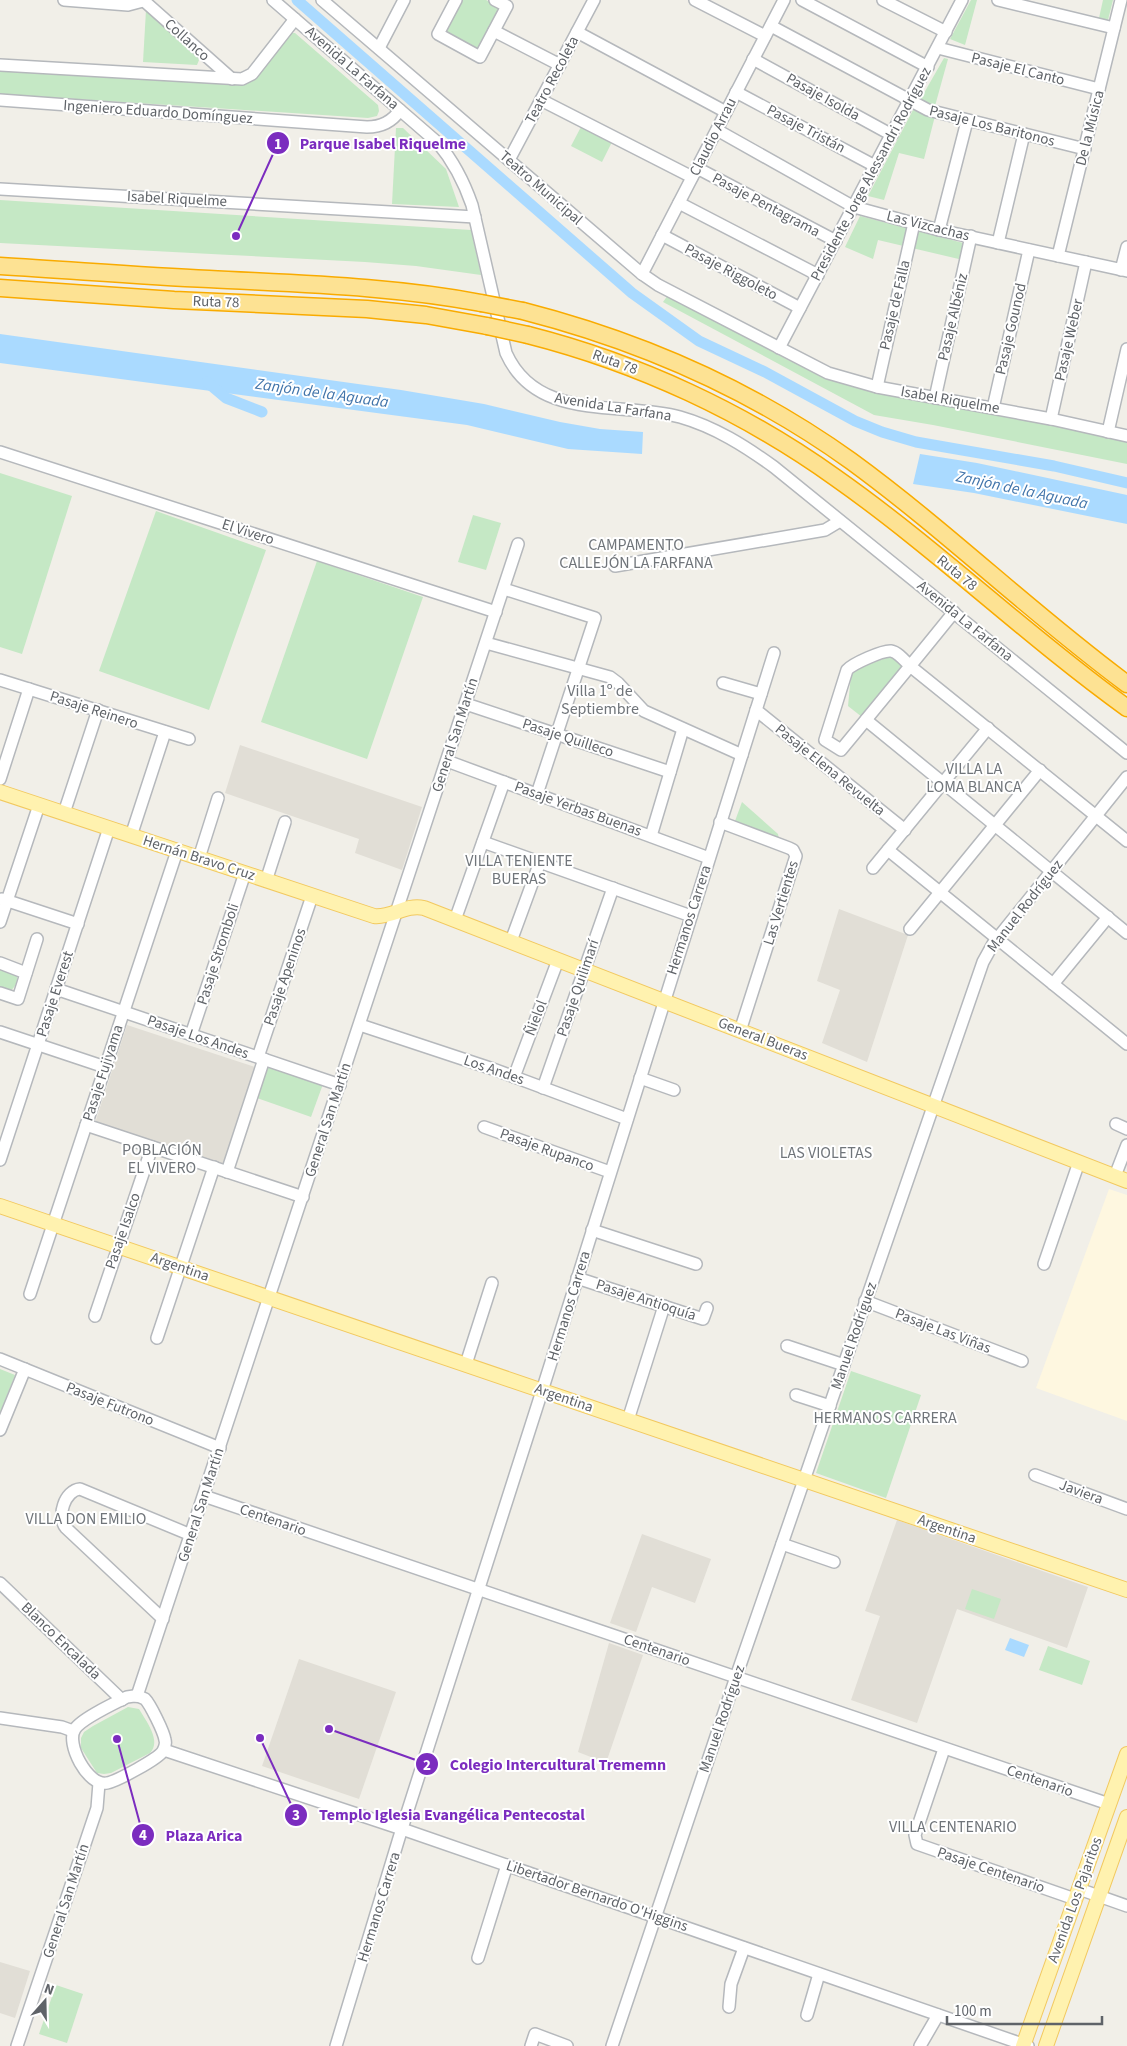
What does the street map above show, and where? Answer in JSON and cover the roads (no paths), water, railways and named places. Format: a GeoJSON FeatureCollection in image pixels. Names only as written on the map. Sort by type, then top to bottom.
{"type":"FeatureCollection","features":[{"type":"Feature","properties":{"kind":"highway","name":"Ruta 78"},"geometry":{"type":"LineString","coordinates":[[0,266],[160,277],[371,287],[429,294],[523,311],[593,331],[670,360],[744,396],[820,441],[871,477],[962,548],[1127,684]]}},
{"type":"Feature","properties":{"kind":"highway","name":"Ruta 78"},"geometry":{"type":"LineString","coordinates":[[0,288],[183,300],[367,309],[426,316],[487,326],[576,348],[662,380],[729,413],[795,450],[855,491],[1127,708]]}},
{"type":"Feature","properties":{"kind":"main road","name":"Hernán Bravo Cruz"},"geometry":{"type":"LineString","coordinates":[[0,792],[374,916],[383,916],[398,911]]}},
{"type":"Feature","properties":{"kind":"main road","name":"General Bueras"},"geometry":{"type":"LineString","coordinates":[[398,911],[419,906],[1121,1178]]}},
{"type":"Feature","properties":{"kind":"main road","name":"Argentina"},"geometry":{"type":"LineString","coordinates":[[0,1206],[1127,1590]]}},
{"type":"Feature","properties":{"kind":"main road","name":"Avenida Los Pajaritos"},"geometry":{"type":"LineString","coordinates":[[1025,2045],[1127,1754]]}},
{"type":"Feature","properties":{"kind":"main road","name":"Avenida Los Pajaritos"},"geometry":{"type":"LineString","coordinates":[[1046,2046],[1127,1817]]}},
{"type":"Feature","properties":{"kind":"street"},"geometry":{"type":"LineString","coordinates":[[64,0],[128,5],[143,0]]}},
{"type":"Feature","properties":{"kind":"street","name":"Collanco"},"geometry":{"type":"LineString","coordinates":[[143,0],[232,79]]}},
{"type":"Feature","properties":{"kind":"street","name":"Avenida La Farfana"},"geometry":{"type":"LineString","coordinates":[[273,0],[438,143],[452,161],[468,194],[506,353],[516,371],[530,386],[546,396],[565,402],[665,414],[730,438],[761,458],[954,612],[1127,754]]}},
{"type":"Feature","properties":{"kind":"street","name":"Teatro Municipal"},"geometry":{"type":"LineString","coordinates":[[322,0],[642,274],[658,285],[779,348]]}},
{"type":"Feature","properties":{"kind":"street"},"geometry":{"type":"LineString","coordinates":[[379,48],[404,0]]}},
{"type":"Feature","properties":{"kind":"street"},"geometry":{"type":"LineString","coordinates":[[456,0],[438,34],[480,57],[507,6],[495,0]]}},
{"type":"Feature","properties":{"kind":"street","name":"Teatro Recoleta"},"geometry":{"type":"LineString","coordinates":[[509,160],[594,0]]}},
{"type":"Feature","properties":{"kind":"street","name":"Pasaje Los Baritonos"},"geometry":{"type":"LineString","coordinates":[[695,0],[768,31],[928,110],[1085,149]]}},
{"type":"Feature","properties":{"kind":"street","name":"Claudio Arrau"},"geometry":{"type":"LineString","coordinates":[[642,274],[784,0]]}},
{"type":"Feature","properties":{"kind":"street"},"geometry":{"type":"LineString","coordinates":[[802,0],[928,67]]}},
{"type":"Feature","properties":{"kind":"street"},"geometry":{"type":"LineString","coordinates":[[884,0],[946,32]]}},
{"type":"Feature","properties":{"kind":"street","name":"Presidente Jorge Alessandri Rodríguez"},"geometry":{"type":"LineString","coordinates":[[779,348],[962,0]]}},
{"type":"Feature","properties":{"kind":"street"},"geometry":{"type":"LineString","coordinates":[[998,0],[1114,28]]}},
{"type":"Feature","properties":{"kind":"street","name":"De la Música"},"geometry":{"type":"LineString","coordinates":[[1058,256],[1121,0]]}},
{"type":"Feature","properties":{"kind":"street"},"geometry":{"type":"LineString","coordinates":[[0,65],[242,79],[252,74],[295,19]]}},
{"type":"Feature","properties":{"kind":"street"},"geometry":{"type":"LineString","coordinates":[[494,31],[560,65]]}},
{"type":"Feature","properties":{"kind":"street"},"geometry":{"type":"LineString","coordinates":[[577,32],[726,112]]}},
{"type":"Feature","properties":{"kind":"street","name":"Pasaje El Canto"},"geometry":{"type":"LineString","coordinates":[[938,48],[1099,89]]}},
{"type":"Feature","properties":{"kind":"street","name":"Pasaje Isolda"},"geometry":{"type":"LineString","coordinates":[[753,59],[892,135]]}},
{"type":"Feature","properties":{"kind":"street","name":"Pasaje Tristán"},"geometry":{"type":"LineString","coordinates":[[736,92],[875,166]]}},
{"type":"Feature","properties":{"kind":"street","name":"Ingeniero Eduardo Domínguez"},"geometry":{"type":"LineString","coordinates":[[0,100],[367,127],[379,126],[388,122],[400,110]]}},
{"type":"Feature","properties":{"kind":"street","name":"Pasaje Pentagrama"},"geometry":{"type":"LineString","coordinates":[[541,100],[836,241]]}},
{"type":"Feature","properties":{"kind":"street"},"geometry":{"type":"LineString","coordinates":[[939,230],[968,120]]}},
{"type":"Feature","properties":{"kind":"street","name":"Las Vizcachas"},"geometry":{"type":"LineString","coordinates":[[717,130],[854,207],[939,230],[1124,271]]}},
{"type":"Feature","properties":{"kind":"street"},"geometry":{"type":"LineString","coordinates":[[998,242],[1024,134]]}},
{"type":"Feature","properties":{"kind":"street","name":"Isabel Riquelme"},"geometry":{"type":"LineString","coordinates":[[0,189],[474,217]]}},
{"type":"Feature","properties":{"kind":"street"},"geometry":{"type":"LineString","coordinates":[[679,203],[818,275]]}},
{"type":"Feature","properties":{"kind":"street","name":"Pasaje de Falla"},"geometry":{"type":"LineString","coordinates":[[877,387],[914,224]]}},
{"type":"Feature","properties":{"kind":"street","name":"Pasaje Riggoleto"},"geometry":{"type":"LineString","coordinates":[[662,235],[800,308]]}},
{"type":"Feature","properties":{"kind":"street","name":"Pasaje Albéniz"},"geometry":{"type":"LineString","coordinates":[[935,398],[971,236]]}},
{"type":"Feature","properties":{"kind":"street"},"geometry":{"type":"LineString","coordinates":[[1124,271],[1127,247]]}},
{"type":"Feature","properties":{"kind":"street","name":"Pasaje Gounod"},"geometry":{"type":"LineString","coordinates":[[993,408],[1029,250]]}},
{"type":"Feature","properties":{"kind":"street","name":"Pasaje Weber"},"geometry":{"type":"LineString","coordinates":[[1051,419],[1086,262]]}},
{"type":"Feature","properties":{"kind":"street","name":"Isabel Riquelme"},"geometry":{"type":"LineString","coordinates":[[779,348],[828,373],[877,387],[1051,419],[1127,436]]}},
{"type":"Feature","properties":{"kind":"street"},"geometry":{"type":"LineString","coordinates":[[1108,432],[1127,349]]}},
{"type":"Feature","properties":{"kind":"street","name":"El Vivero"},"geometry":{"type":"LineString","coordinates":[[0,452],[496,612]]}},
{"type":"Feature","properties":{"kind":"street"},"geometry":{"type":"LineString","coordinates":[[615,566],[825,530],[840,521]]}},
{"type":"Feature","properties":{"kind":"street","name":"General San Martín"},"geometry":{"type":"LineString","coordinates":[[138,1696],[518,544]]}},
{"type":"Feature","properties":{"kind":"street"},"geometry":{"type":"LineString","coordinates":[[504,589],[595,618],[537,794]]}},
{"type":"Feature","properties":{"kind":"street"},"geometry":{"type":"LineString","coordinates":[[954,612],[910,666],[866,720],[841,750],[826,740],[847,670],[854,664],[889,651],[894,652],[910,666],[1127,841]]}},
{"type":"Feature","properties":{"kind":"street"},"geometry":{"type":"LineString","coordinates":[[486,643],[614,679],[644,711],[742,755]]}},
{"type":"Feature","properties":{"kind":"street","name":"Hermanos Carrera"},"geometry":{"type":"LineString","coordinates":[[336,2046],[402,1829],[774,653]]}},
{"type":"Feature","properties":{"kind":"street","name":"Pasaje Reinero"},"geometry":{"type":"LineString","coordinates":[[0,680],[189,739]]}},
{"type":"Feature","properties":{"kind":"street"},"geometry":{"type":"LineString","coordinates":[[723,683],[761,694]]}},
{"type":"Feature","properties":{"kind":"street"},"geometry":{"type":"LineString","coordinates":[[0,779],[29,689]]}},
{"type":"Feature","properties":{"kind":"street","name":"Pasaje Quilleco"},"geometry":{"type":"LineString","coordinates":[[466,704],[670,772]]}},
{"type":"Feature","properties":{"kind":"street"},"geometry":{"type":"LineString","coordinates":[[64,813],[98,710]]}},
{"type":"Feature","properties":{"kind":"street","name":"Pasaje Elena Revuelta"},"geometry":{"type":"LineString","coordinates":[[756,710],[905,830]]}},
{"type":"Feature","properties":{"kind":"street"},"geometry":{"type":"LineString","coordinates":[[866,720],[1127,933]]}},
{"type":"Feature","properties":{"kind":"street"},"geometry":{"type":"LineString","coordinates":[[873,868],[988,728]]}},
{"type":"Feature","properties":{"kind":"street"},"geometry":{"type":"LineString","coordinates":[[651,836],[684,729]]}},
{"type":"Feature","properties":{"kind":"street"},"geometry":{"type":"LineString","coordinates":[[131,836],[165,732]]}},
{"type":"Feature","properties":{"kind":"street","name":"Pasaje Yerbas Buenas"},"geometry":{"type":"LineString","coordinates":[[447,761],[709,858]]}},
{"type":"Feature","properties":{"kind":"street"},"geometry":{"type":"LineString","coordinates":[[910,929],[1040,770]]}},
{"type":"Feature","properties":{"kind":"street","name":"Manuel Rodríguez"},"geometry":{"type":"LineString","coordinates":[[612,2046],[654,1916],[830,1406],[840,1363],[865,1301],[983,962],[997,940],[1127,777]]}},
{"type":"Feature","properties":{"kind":"street"},"geometry":{"type":"LineString","coordinates":[[455,920],[504,782]]}},
{"type":"Feature","properties":{"kind":"street"},"geometry":{"type":"LineString","coordinates":[[199,858],[218,798]]}},
{"type":"Feature","properties":{"kind":"street"},"geometry":{"type":"LineString","coordinates":[[0,922],[4,900],[39,805]]}},
{"type":"Feature","properties":{"kind":"street"},"geometry":{"type":"LineString","coordinates":[[266,880],[285,822]]}},
{"type":"Feature","properties":{"kind":"street","name":"Las Vertientes"},"geometry":{"type":"LineString","coordinates":[[720,822],[789,848],[793,850],[796,856],[740,1031]]}},
{"type":"Feature","properties":{"kind":"street","name":"Pasaje Everest"},"geometry":{"type":"LineString","coordinates":[[0,1160],[109,828]]}},
{"type":"Feature","properties":{"kind":"street"},"geometry":{"type":"LineString","coordinates":[[483,842],[690,916]]}},
{"type":"Feature","properties":{"kind":"street"},"geometry":{"type":"LineString","coordinates":[[888,850],[1127,1044]]}},
{"type":"Feature","properties":{"kind":"street","name":"Pasaje Fujiyama"},"geometry":{"type":"LineString","coordinates":[[30,1294],[178,851]]}},
{"type":"Feature","properties":{"kind":"street"},"geometry":{"type":"LineString","coordinates":[[511,942],[540,862]]}},
{"type":"Feature","properties":{"kind":"street","name":"Pasaje Stromboli"},"geometry":{"type":"LineString","coordinates":[[191,1035],[245,873]]}},
{"type":"Feature","properties":{"kind":"street","name":"Pasaje Quilimarí"},"geometry":{"type":"LineString","coordinates":[[543,1088],[613,888]]}},
{"type":"Feature","properties":{"kind":"street","name":"Pasaje Apeninos"},"geometry":{"type":"LineString","coordinates":[[227,1172],[312,896]]}},
{"type":"Feature","properties":{"kind":"street"},"geometry":{"type":"LineString","coordinates":[[4,900],[78,924]]}},
{"type":"Feature","properties":{"kind":"street"},"geometry":{"type":"LineString","coordinates":[[1053,984],[1108,918]]}},
{"type":"Feature","properties":{"kind":"street"},"geometry":{"type":"LineString","coordinates":[[0,993],[18,999],[37,939]]}},
{"type":"Feature","properties":{"kind":"street","name":"Ñielol"},"geometry":{"type":"LineString","coordinates":[[514,1077],[558,960]]}},
{"type":"Feature","properties":{"kind":"street"},"geometry":{"type":"LineString","coordinates":[[0,963],[26,972]]}},
{"type":"Feature","properties":{"kind":"street","name":"Pasaje Los Andes"},"geometry":{"type":"LineString","coordinates":[[56,989],[340,1085]]}},
{"type":"Feature","properties":{"kind":"street","name":"Los Andes"},"geometry":{"type":"LineString","coordinates":[[360,1026],[514,1077],[627,1119]]}},
{"type":"Feature","properties":{"kind":"street"},"geometry":{"type":"LineString","coordinates":[[0,1032],[106,1066]]}},
{"type":"Feature","properties":{"kind":"street"},"geometry":{"type":"LineString","coordinates":[[640,1078],[674,1090]]}},
{"type":"Feature","properties":{"kind":"street"},"geometry":{"type":"LineString","coordinates":[[86,1125],[303,1198]]}},
{"type":"Feature","properties":{"kind":"street","name":"Pasaje Rupanco"},"geometry":{"type":"LineString","coordinates":[[484,1127],[610,1172]]}},
{"type":"Feature","properties":{"kind":"street"},"geometry":{"type":"LineString","coordinates":[[1121,1178],[1127,1145]]}},
{"type":"Feature","properties":{"kind":"street","name":"Pasaje Isalco"},"geometry":{"type":"LineString","coordinates":[[95,1316],[152,1147]]}},
{"type":"Feature","properties":{"kind":"street"},"geometry":{"type":"LineString","coordinates":[[1044,1264],[1079,1162]]}},
{"type":"Feature","properties":{"kind":"street"},"geometry":{"type":"LineString","coordinates":[[157,1338],[214,1167]]}},
{"type":"Feature","properties":{"kind":"street"},"geometry":{"type":"LineString","coordinates":[[592,1230],[696,1264]]}},
{"type":"Feature","properties":{"kind":"street","name":"Pasaje Antioquía"},"geometry":{"type":"LineString","coordinates":[[577,1278],[703,1319],[707,1308]]}},
{"type":"Feature","properties":{"kind":"street"},"geometry":{"type":"LineString","coordinates":[[466,1364],[492,1283]]}},
{"type":"Feature","properties":{"kind":"street","name":"Pasaje Las Viñas"},"geometry":{"type":"LineString","coordinates":[[865,1301],[1022,1361]]}},
{"type":"Feature","properties":{"kind":"street"},"geometry":{"type":"LineString","coordinates":[[628,1420],[664,1306]]}},
{"type":"Feature","properties":{"kind":"street","name":"Manuel Rodríguez"},"geometry":{"type":"LineString","coordinates":[[787,1346],[840,1363]]}},
{"type":"Feature","properties":{"kind":"street","name":"Pasaje Futrono"},"geometry":{"type":"LineString","coordinates":[[0,1359],[220,1448]]}},
{"type":"Feature","properties":{"kind":"street"},"geometry":{"type":"LineString","coordinates":[[0,1430],[25,1370]]}},
{"type":"Feature","properties":{"kind":"street"},"geometry":{"type":"LineString","coordinates":[[796,1395],[830,1406]]}},
{"type":"Feature","properties":{"kind":"street","name":"Javiera"},"geometry":{"type":"LineString","coordinates":[[1035,1475],[1127,1509]]}},
{"type":"Feature","properties":{"kind":"street"},"geometry":{"type":"LineString","coordinates":[[163,1619],[62,1523],[62,1513],[70,1493],[77,1489],[84,1490],[191,1535]]}},
{"type":"Feature","properties":{"kind":"street","name":"Centenario"},"geometry":{"type":"LineString","coordinates":[[204,1496],[1109,1804]]}},
{"type":"Feature","properties":{"kind":"street"},"geometry":{"type":"LineString","coordinates":[[782,1544],[834,1562]]}},
{"type":"Feature","properties":{"kind":"street","name":"Blanco Encalada"},"geometry":{"type":"LineString","coordinates":[[0,1583],[122,1700]]}},
{"type":"Feature","properties":{"kind":"street"},"geometry":{"type":"LineString","coordinates":[[130,1696],[138,1696],[148,1702],[165,1737],[166,1745],[164,1750],[157,1757],[114,1780],[99,1783],[87,1773],[72,1745],[73,1731],[81,1723],[122,1700],[130,1696]]}},
{"type":"Feature","properties":{"kind":"street"},"geometry":{"type":"LineString","coordinates":[[0,1718],[62,1727],[73,1731]]}},
{"type":"Feature","properties":{"kind":"street","name":"Pasaje Centenario"},"geometry":{"type":"LineString","coordinates":[[944,1749],[915,1835],[914,1840],[917,1844],[1077,1894]]}},
{"type":"Feature","properties":{"kind":"street","name":"Libertador Bernardo O'Higgins"},"geometry":{"type":"LineString","coordinates":[[164,1750],[402,1829],[1025,2045]]}},
{"type":"Feature","properties":{"kind":"street","name":"General San Martín"},"geometry":{"type":"LineString","coordinates":[[17,2046],[97,1808],[99,1783]]}},
{"type":"Feature","properties":{"kind":"street"},"geometry":{"type":"LineString","coordinates":[[478,1958],[507,1865]]}},
{"type":"Feature","properties":{"kind":"street"},"geometry":{"type":"LineString","coordinates":[[1077,1894],[1099,1896],[1127,1906]]}},
{"type":"Feature","properties":{"kind":"street"},"geometry":{"type":"LineString","coordinates":[[729,2007],[731,1984],[744,1948]]}},
{"type":"Feature","properties":{"kind":"street"},"geometry":{"type":"LineString","coordinates":[[807,2015],[818,1974]]}},
{"type":"Feature","properties":{"kind":"street"},"geometry":{"type":"LineString","coordinates":[[920,2046],[938,2015]]}},
{"type":"Feature","properties":{"kind":"street"},"geometry":{"type":"LineString","coordinates":[[533,2041],[546,2046]]}},
{"type":"Feature","properties":{"kind":"street"},"geometry":{"type":"LineString","coordinates":[[533,2041],[568,2046]]}},
{"type":"Feature","properties":{"kind":"water","name":"Zanjón de la Aguada"},"geometry":{"type":"Polygon","coordinates":[[[0,334],[401,390],[484,404],[560,422],[600,429],[643,432],[642,454],[568,449],[467,425],[0,363],[0,334]]]}},
{"type":"Feature","properties":{"kind":"water","name":"Zanjón de la Aguada"},"geometry":{"type":"Polygon","coordinates":[[[920,454],[977,463],[1127,495],[1127,524],[974,493],[913,484],[920,454]]]}},
{"type":"Feature","properties":{"kind":"water"},"geometry":{"type":"Polygon","coordinates":[[[1010,1638],[1029,1645],[1024,1657],[1005,1650],[1010,1638]]]}},
{"type":"Feature","properties":{"kind":"waterway"},"geometry":{"type":"LineString","coordinates":[[297,0],[632,293],[699,341],[765,372],[855,421],[882,432],[916,442],[1054,466],[1127,483]]}},
{"type":"Feature","properties":{"kind":"waterway"},"geometry":{"type":"LineString","coordinates":[[207,382],[226,398],[262,412]]}},
{"type":"Feature","properties":{"kind":"place","name":"Parque Isabel Riquelme"},"geometry":{"type":"Point","coordinates":[236,236]}},
{"type":"Feature","properties":{"kind":"place","name":"Colegio Intercultural Trememn"},"geometry":{"type":"Point","coordinates":[329,1729]}},
{"type":"Feature","properties":{"kind":"place","name":"Templo Iglesia Evangélica Pentecostal"},"geometry":{"type":"Point","coordinates":[260,1738]}},
{"type":"Feature","properties":{"kind":"place","name":"Plaza Arica"},"geometry":{"type":"Point","coordinates":[117,1739]}},
{"type":"Feature","properties":{"kind":"district","name":"CAMPAMENTO CALLEJÓN LA FARFANA"},"geometry":{"type":"Point","coordinates":[636,554]}},
{"type":"Feature","properties":{"kind":"district","name":"Villa 1º de Septiembre"},"geometry":{"type":"Point","coordinates":[600,700]}},
{"type":"Feature","properties":{"kind":"district","name":"VILLA LA LOMA BLANCA"},"geometry":{"type":"Point","coordinates":[974,778]}},
{"type":"Feature","properties":{"kind":"district","name":"VILLA TENIENTE BUERAS"},"geometry":{"type":"Point","coordinates":[519,870]}},
{"type":"Feature","properties":{"kind":"district","name":"LAS VIOLETAS"},"geometry":{"type":"Point","coordinates":[826,1153]}},
{"type":"Feature","properties":{"kind":"district","name":"POBLACIÓN EL VIVERO"},"geometry":{"type":"Point","coordinates":[162,1159]}},
{"type":"Feature","properties":{"kind":"district","name":"HERMANOS CARRERA"},"geometry":{"type":"Point","coordinates":[885,1418]}},
{"type":"Feature","properties":{"kind":"district","name":"VILLA DON EMILIO"},"geometry":{"type":"Point","coordinates":[86,1519]}},
{"type":"Feature","properties":{"kind":"district","name":"VILLA CENTENARIO"},"geometry":{"type":"Point","coordinates":[953,1827]}}]}
